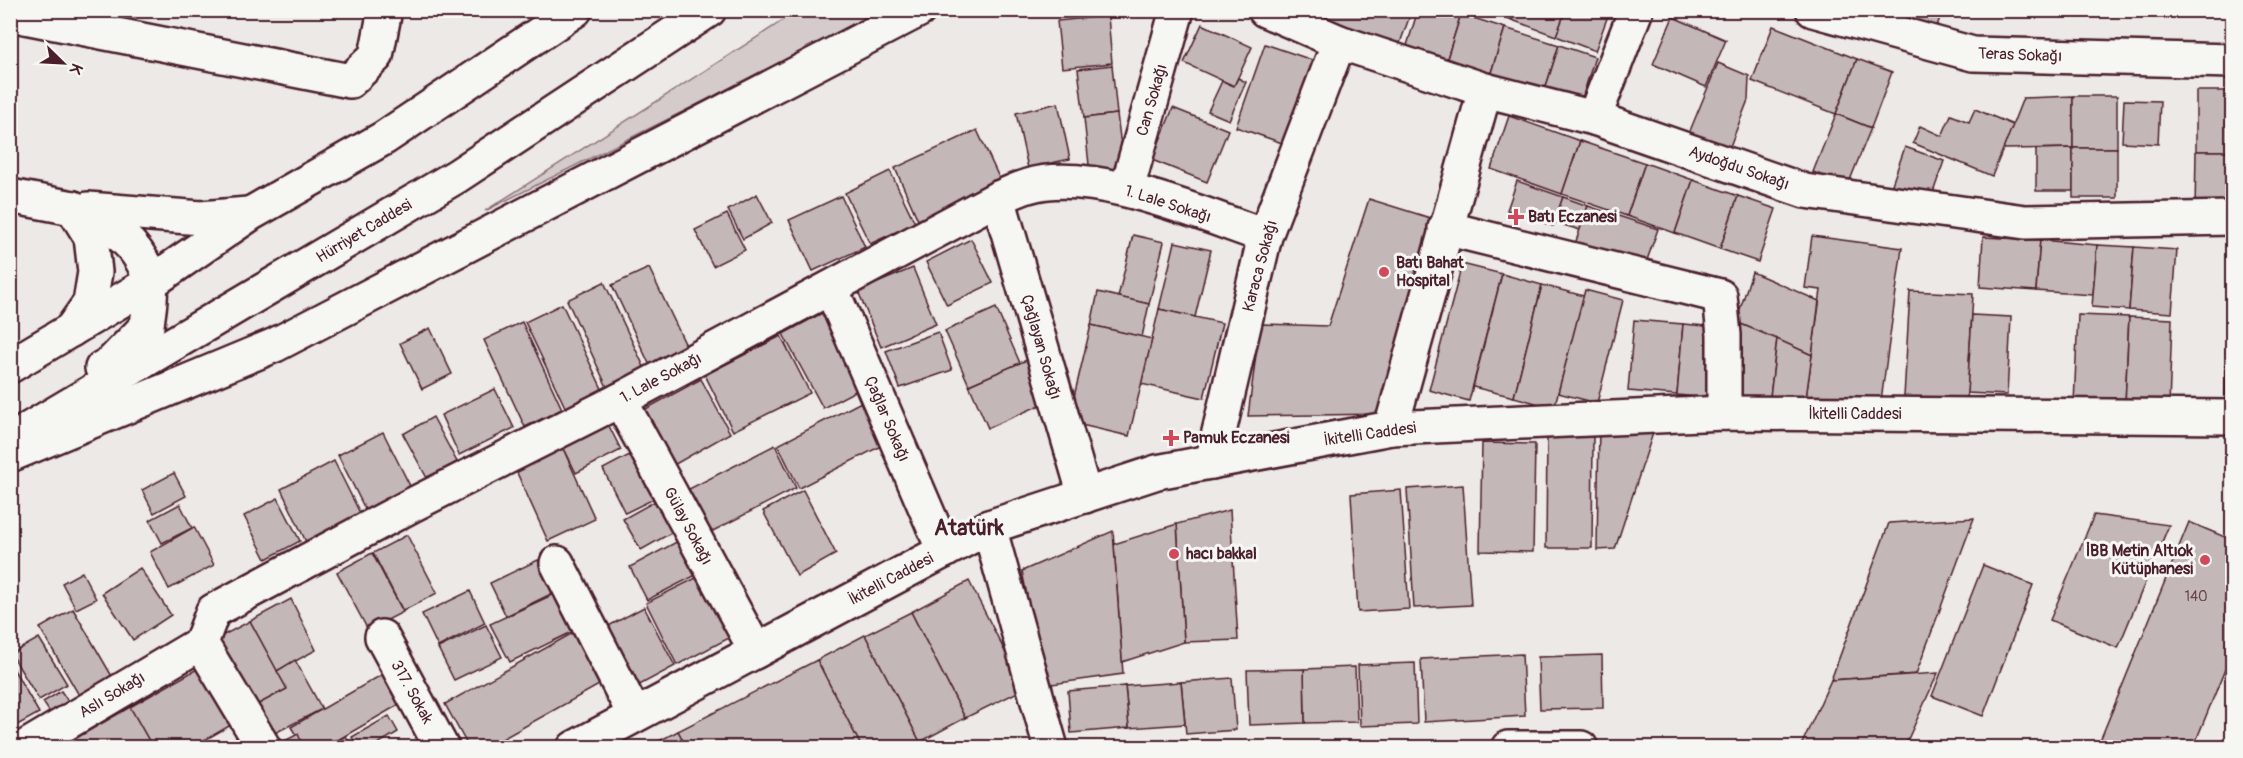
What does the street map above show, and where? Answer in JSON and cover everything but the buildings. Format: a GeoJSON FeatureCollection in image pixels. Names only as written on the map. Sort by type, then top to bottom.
{"type":"FeatureCollection","features":[{"type":"Feature","properties":{"kind":"street"},"geometry":{"type":"LineString","coordinates":[[10,14],[350,81],[376,56],[385,10]]}},
{"type":"Feature","properties":{"kind":"street","name":"Hürriyet Caddesi"},"geometry":{"type":"LineString","coordinates":[[10,437],[30,428],[457,176],[709,10]]}},
{"type":"Feature","properties":{"kind":"street"},"geometry":{"type":"LineString","coordinates":[[10,454],[275,345],[920,10]]}},
{"type":"Feature","properties":{"kind":"street","name":"Can Sokağı"},"geometry":{"type":"LineString","coordinates":[[1127,189],[1177,10]]}},
{"type":"Feature","properties":{"kind":"street","name":"Aydoğdu Sokağı"},"geometry":{"type":"LineString","coordinates":[[1265,10],[1340,42],[1485,90],[1594,118],[1805,191],[2025,222],[2232,218]]}},
{"type":"Feature","properties":{"kind":"street"},"geometry":{"type":"LineString","coordinates":[[1594,118],[1635,10]]}},
{"type":"Feature","properties":{"kind":"street","name":"Teras Sokağı"},"geometry":{"type":"LineString","coordinates":[[1813,10],[1973,54],[2232,61]]}},
{"type":"Feature","properties":{"kind":"street"},"geometry":{"type":"LineString","coordinates":[[10,366],[150,284],[250,214],[384,138],[569,13]]}},
{"type":"Feature","properties":{"kind":"street","name":"Karaca Sokağı"},"geometry":{"type":"LineString","coordinates":[[1212,462],[1265,236],[1340,42]]}},
{"type":"Feature","properties":{"kind":"street"},"geometry":{"type":"LineString","coordinates":[[1391,428],[1485,90]]}},
{"type":"Feature","properties":{"kind":"street","name":"1. Lale Sokağı"},"geometry":{"type":"LineString","coordinates":[[201,643],[213,611],[412,505],[620,400],[998,198],[1030,185],[1076,181],[1127,189],[1265,236]]}},
{"type":"Feature","properties":{"kind":"street"},"geometry":{"type":"LineString","coordinates":[[10,196],[73,208],[201,218],[250,214]]}},
{"type":"Feature","properties":{"kind":"street","name":"Çağlayan Sokağı"},"geometry":{"type":"LineString","coordinates":[[998,198],[1085,496]]}},
{"type":"Feature","properties":{"kind":"street"},"geometry":{"type":"LineString","coordinates":[[10,423],[111,363],[147,326],[150,284],[140,257],[112,226],[73,208]]}},
{"type":"Feature","properties":{"kind":"street"},"geometry":{"type":"LineString","coordinates":[[70,331],[90,303],[95,272],[91,237],[73,208]]}},
{"type":"Feature","properties":{"kind":"street"},"geometry":{"type":"LineString","coordinates":[[1445,228],[1720,296],[1724,334],[1724,414]]}},
{"type":"Feature","properties":{"kind":"street","name":"Çağlar Sokağı"},"geometry":{"type":"LineString","coordinates":[[831,288],[944,551]]}},
{"type":"Feature","properties":{"kind":"street","name":"Gülay Sokağı"},"geometry":{"type":"LineString","coordinates":[[620,400],[756,651]]}},
{"type":"Feature","properties":{"kind":"street","name":"İkitelli Caddesi"},"geometry":{"type":"LineString","coordinates":[[574,747],[989,527],[1157,472],[1391,428],[1724,414],[2232,417]]}},
{"type":"Feature","properties":{"kind":"street"},"geometry":{"type":"LineString","coordinates":[[989,527],[1051,747]]}},
{"type":"Feature","properties":{"kind":"street"},"geometry":{"type":"LineString","coordinates":[[557,563],[634,714]]}},
{"type":"Feature","properties":{"kind":"street","name":"317. Sokak"},"geometry":{"type":"LineString","coordinates":[[382,637],[442,747]]}},
{"type":"Feature","properties":{"kind":"street"},"geometry":{"type":"LineString","coordinates":[[201,643],[262,747]]}},
{"type":"Feature","properties":{"kind":"street","name":"Aslı Sokağı"},"geometry":{"type":"LineString","coordinates":[[24,747],[201,643]]}},
{"type":"Feature","properties":{"kind":"street"},"geometry":{"type":"LineString","coordinates":[[1508,747],[1581,747]]}},
{"type":"Feature","properties":{"kind":"shaded area"},"geometry":{"type":"Polygon","coordinates":[[[796,11],[883,11],[485,211],[773,27],[796,11]]]}},
{"type":"Feature","properties":{"kind":"place","name":"Batı Eczanesi"},"geometry":{"type":"Point","coordinates":[1516,217]}},
{"type":"Feature","properties":{"kind":"place","name":"Batı Bahat Hospital"},"geometry":{"type":"Point","coordinates":[1384,272]}},
{"type":"Feature","properties":{"kind":"place","name":"Pamuk Eczanesi"},"geometry":{"type":"Point","coordinates":[1171,438]}},
{"type":"Feature","properties":{"kind":"place","name":"hacı bakkal"},"geometry":{"type":"Point","coordinates":[1174,554]}},
{"type":"Feature","properties":{"kind":"place","name":"İBB Metin Altıok Kütüphanesi"},"geometry":{"type":"Point","coordinates":[2205,560]}},
{"type":"Feature","properties":{"kind":"district","name":"Atatürk"},"geometry":{"type":"Point","coordinates":[969,528]}}]}
